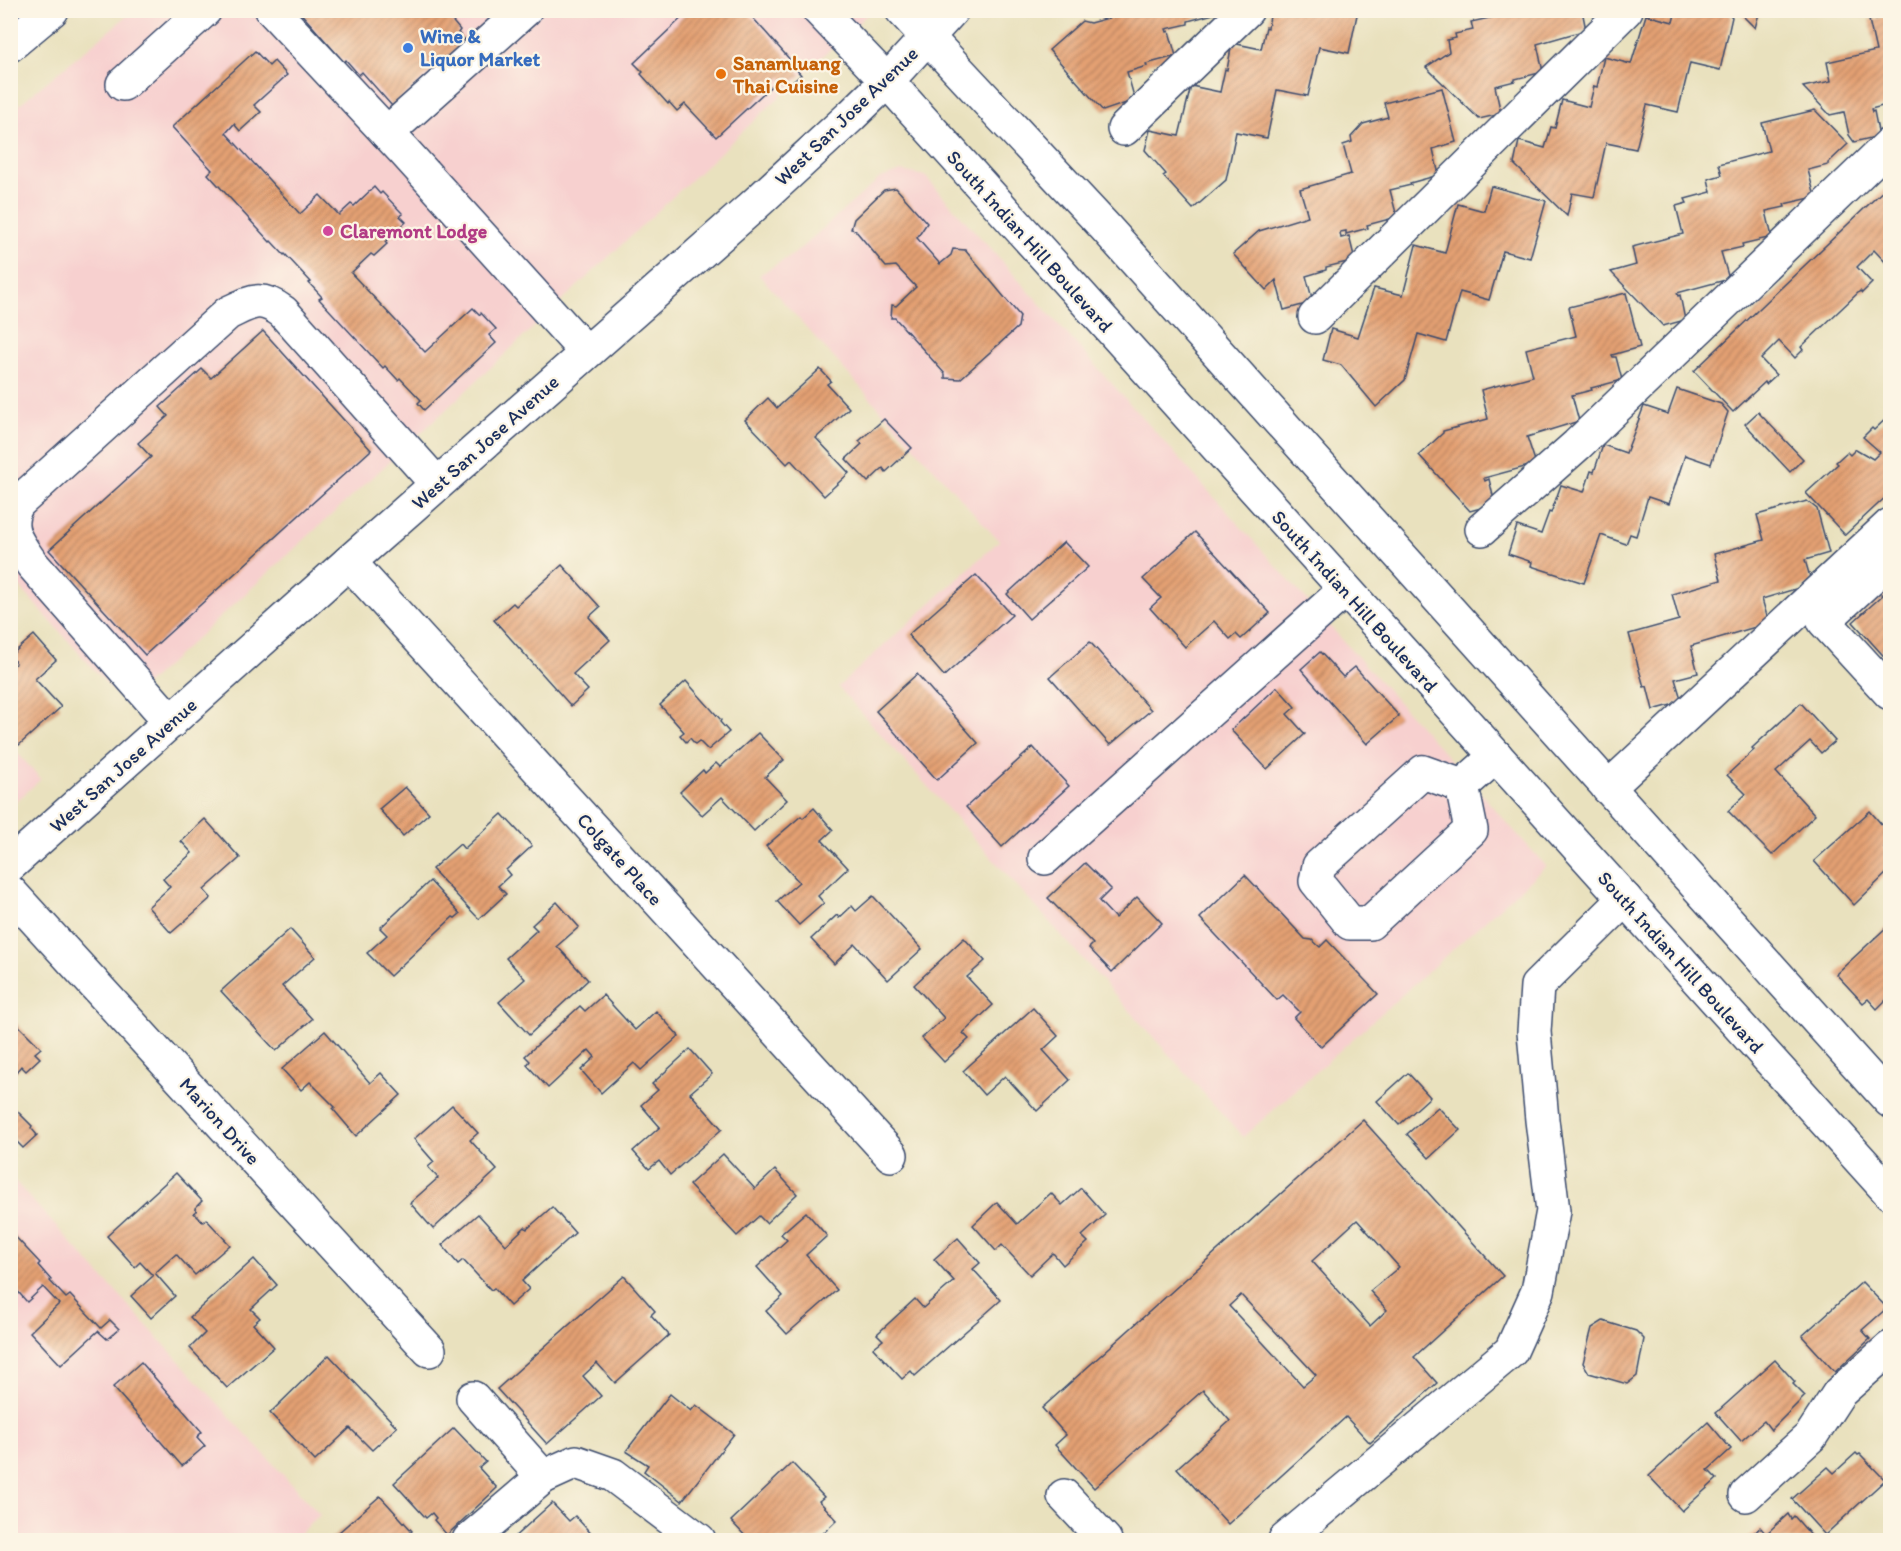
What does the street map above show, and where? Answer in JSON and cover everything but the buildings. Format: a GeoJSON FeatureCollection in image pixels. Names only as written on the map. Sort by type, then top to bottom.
{"type":"FeatureCollection","features":[{"type":"Feature","properties":{"kind":"main road"},"geometry":{"type":"LineString","coordinates":[[10,45],[52,10]]}},
{"type":"Feature","properties":{"kind":"main road"},"geometry":{"type":"LineString","coordinates":[[123,84],[205,10]]}},
{"type":"Feature","properties":{"kind":"main road"},"geometry":{"type":"LineString","coordinates":[[272,10],[586,352]]}},
{"type":"Feature","properties":{"kind":"main road"},"geometry":{"type":"LineString","coordinates":[[387,133],[525,10]]}},
{"type":"Feature","properties":{"kind":"main road","name":"South Indian Hill Boulevard"},"geometry":{"type":"LineString","coordinates":[[819,10],[886,81],[1890,1193]]}},
{"type":"Feature","properties":{"kind":"main road"},"geometry":{"type":"LineString","coordinates":[[902,10],[1113,236],[1890,1101]]}},
{"type":"Feature","properties":{"kind":"main road","name":"West San Jose Avenue"},"geometry":{"type":"LineString","coordinates":[[16,850],[171,722],[751,208],[886,81],[952,10]]}},
{"type":"Feature","properties":{"kind":"main road"},"geometry":{"type":"LineString","coordinates":[[1124,129],[1247,10]]}},
{"type":"Feature","properties":{"kind":"main road"},"geometry":{"type":"LineString","coordinates":[[1315,317],[1626,10]]}},
{"type":"Feature","properties":{"kind":"main road"},"geometry":{"type":"LineString","coordinates":[[1482,529],[1577,445],[1890,144]]}},
{"type":"Feature","properties":{"kind":"main road"},"geometry":{"type":"LineString","coordinates":[[171,722],[32,564],[16,541],[11,513],[18,503],[220,321],[228,314],[256,301],[271,304],[277,308],[437,484]]}},
{"type":"Feature","properties":{"kind":"main road"},"geometry":{"type":"LineString","coordinates":[[1608,788],[1890,525]]}},
{"type":"Feature","properties":{"kind":"main road"},"geometry":{"type":"LineString","coordinates":[[1890,560],[1824,621],[1890,693]]}},
{"type":"Feature","properties":{"kind":"main road","name":"Colgate Place"},"geometry":{"type":"LineString","coordinates":[[349,562],[891,1155]]}},
{"type":"Feature","properties":{"kind":"main road"},"geometry":{"type":"LineString","coordinates":[[1045,858],[1345,590]]}},
{"type":"Feature","properties":{"kind":"main road"},"geometry":{"type":"LineString","coordinates":[[1462,786],[1496,756]]}},
{"type":"Feature","properties":{"kind":"main road"},"geometry":{"type":"LineString","coordinates":[[1423,772],[1462,786],[1472,830],[1370,923],[1350,923],[1316,881],[1318,866],[1423,772]]}},
{"type":"Feature","properties":{"kind":"main road","name":"Marion Drive"},"geometry":{"type":"LineString","coordinates":[[10,892],[429,1350]]}},
{"type":"Feature","properties":{"kind":"main road"},"geometry":{"type":"LineString","coordinates":[[1286,1540],[1511,1351],[1538,1291],[1553,1211],[1534,1032],[1537,986],[1625,899]]}},
{"type":"Feature","properties":{"kind":"main road"},"geometry":{"type":"LineString","coordinates":[[1746,1495],[1811,1436],[1839,1393],[1890,1348]]}},
{"type":"Feature","properties":{"kind":"main road"},"geometry":{"type":"LineString","coordinates":[[473,1398],[543,1477]]}},
{"type":"Feature","properties":{"kind":"main road"},"geometry":{"type":"LineString","coordinates":[[469,1540],[543,1477],[576,1462],[613,1475],[699,1540]]}},
{"type":"Feature","properties":{"kind":"main road"},"geometry":{"type":"LineString","coordinates":[[1064,1496],[1105,1540]]}},
{"type":"Feature","properties":{"kind":"shaded area"},"geometry":{"type":"Polygon","coordinates":[[[133,11],[871,11],[422,432],[125,704],[11,577],[10,112],[133,11]]]}},
{"type":"Feature","properties":{"kind":"shaded area"},"geometry":{"type":"Polygon","coordinates":[[[902,171],[925,176],[1546,866],[1243,1137],[838,687],[999,541],[759,275],[794,254],[880,178],[902,171]]]}},
{"type":"Feature","properties":{"kind":"shaded area"},"geometry":{"type":"Polygon","coordinates":[[[11,746],[41,779],[10,806],[11,746]]]}},
{"type":"Feature","properties":{"kind":"shaded area"},"geometry":{"type":"Polygon","coordinates":[[[10,1176],[320,1515],[292,1540],[11,1540],[10,1176]]]}},
{"type":"Feature","properties":{"kind":"place","name":"Wine & Liquor Market"},"geometry":{"type":"Point","coordinates":[408,48]}},
{"type":"Feature","properties":{"kind":"place","name":"Sanamluang Thai Cuisine"},"geometry":{"type":"Point","coordinates":[721,74]}},
{"type":"Feature","properties":{"kind":"place","name":"Claremont Lodge"},"geometry":{"type":"Point","coordinates":[328,231]}}]}
